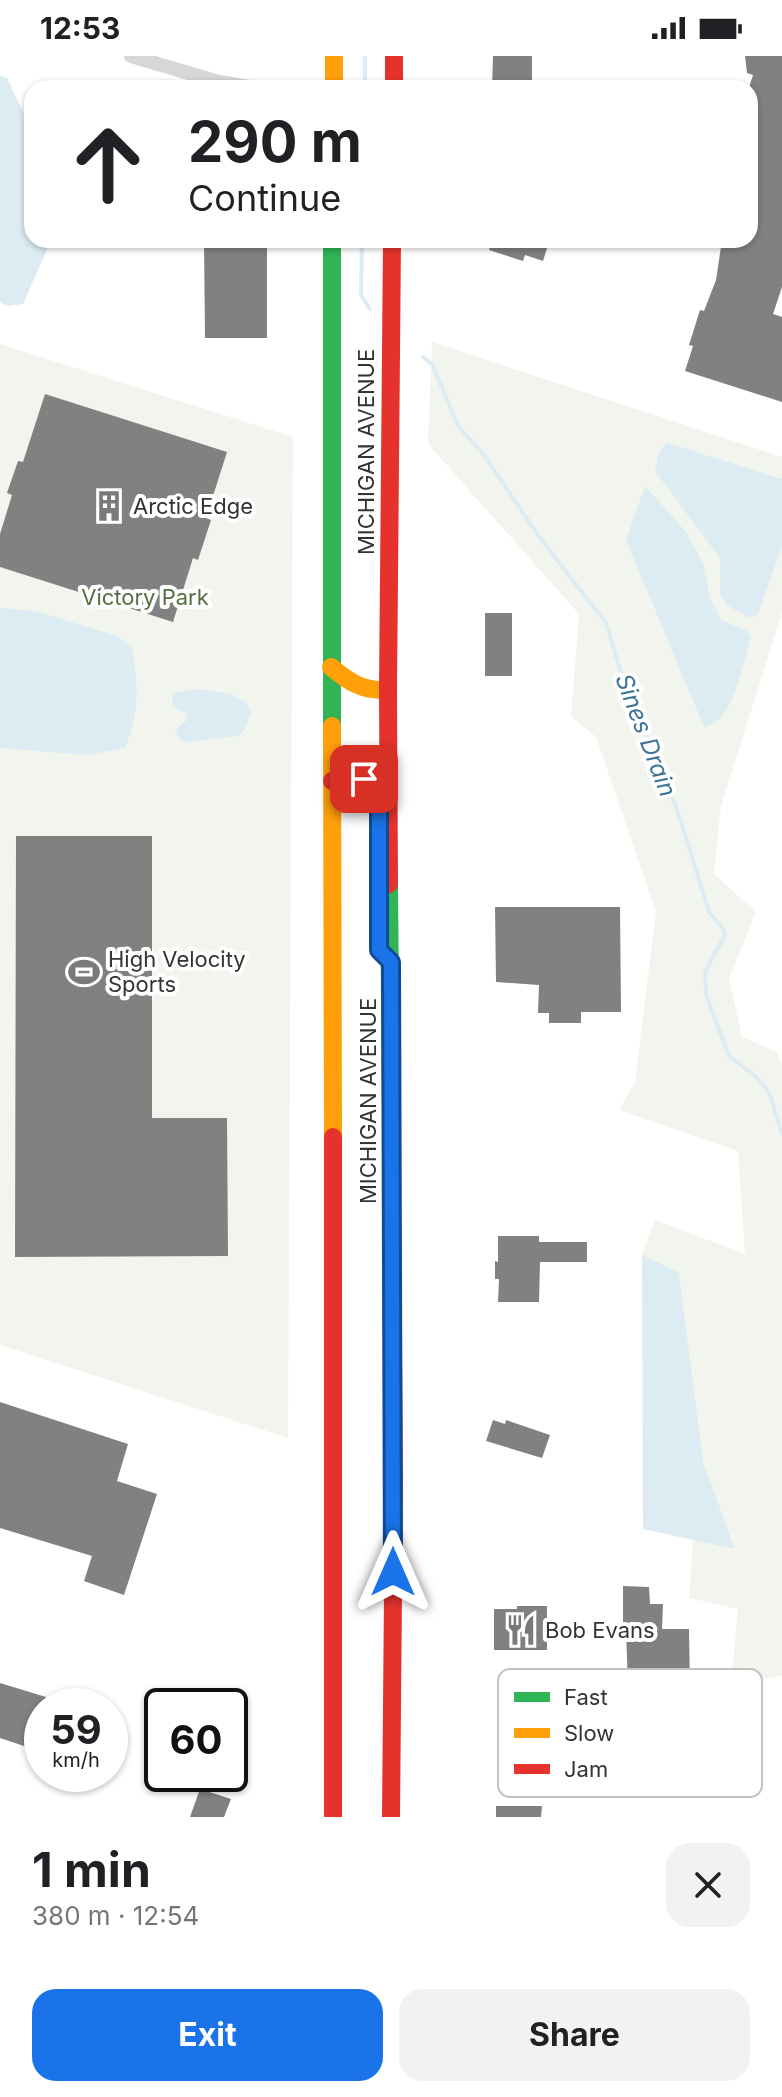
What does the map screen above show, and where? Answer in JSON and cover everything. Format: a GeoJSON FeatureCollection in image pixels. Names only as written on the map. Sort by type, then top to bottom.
{"type":"FeatureCollection","features":[{"type":"Feature","properties":{"kind":"main road"},"geometry":{"type":"LineString","coordinates":[[334,56],[334,80]]}},
{"type":"Feature","properties":{"kind":"main road"},"geometry":{"type":"LineString","coordinates":[[394,56],[394,80]]}},
{"type":"Feature","properties":{"kind":"main road","name":"MICHIGAN AVENUE"},"geometry":{"type":"LineString","coordinates":[[332,248],[333,1817]]}},
{"type":"Feature","properties":{"kind":"main road","name":"MICHIGAN AVENUE"},"geometry":{"type":"LineString","coordinates":[[391,1817],[394,1498],[388,690],[392,248]]}},
{"type":"Feature","properties":{"kind":"main road"},"geometry":{"type":"LineString","coordinates":[[331,667],[355,688],[388,690]]}},
{"type":"Feature","properties":{"kind":"main road"},"geometry":{"type":"LineString","coordinates":[[332,781],[356,777],[375,788],[379,812],[379,950],[391,962]]}},
{"type":"Feature","properties":{"kind":"street"},"geometry":{"type":"LineString","coordinates":[[131,56],[168,62],[214,80]]}},
{"type":"Feature","properties":{"kind":"green space"},"geometry":{"type":"Polygon","coordinates":[[[432,342],[782,457],[782,613],[721,806],[714,874],[756,912],[729,978],[742,1037],[777,1052],[782,1066],[782,1676],[762,1680],[762,1669],[732,1669],[738,1609],[689,1598],[693,1540],[735,1548],[703,1461],[679,1272],[642,1255],[655,1220],[745,1254],[738,1151],[619,1110],[635,1082],[656,912],[596,737],[571,717],[579,614],[428,444],[432,342]]]}},
{"type":"Feature","properties":{"kind":"green space","name":"Victory Park"},"geometry":{"type":"Polygon","coordinates":[[[0,344],[293,437],[288,1438],[0,1345],[0,344]]]}},
{"type":"Feature","properties":{"kind":"shaded area"},"geometry":{"type":"Polygon","coordinates":[[[0,76],[7,78],[24,114],[24,248],[48,248],[23,304],[7,306],[0,302],[0,76]]]}},
{"type":"Feature","properties":{"kind":"shaded area"},"geometry":{"type":"Polygon","coordinates":[[[667,443],[782,479],[782,546],[758,614],[749,618],[727,605],[720,594],[720,558],[655,471],[659,452],[667,443]]]}},
{"type":"Feature","properties":{"kind":"shaded area"},"geometry":{"type":"Polygon","coordinates":[[[645,486],[687,533],[703,563],[710,597],[721,620],[747,631],[751,637],[730,703],[723,715],[704,727],[626,540],[645,486]]]}},
{"type":"Feature","properties":{"kind":"shaded area"},"geometry":{"type":"Polygon","coordinates":[[[0,608],[35,611],[117,636],[132,648],[136,699],[125,748],[87,755],[0,748],[0,608]]]}},
{"type":"Feature","properties":{"kind":"shaded area"},"geometry":{"type":"Polygon","coordinates":[[[198,689],[229,694],[245,701],[251,712],[245,729],[238,736],[185,742],[179,738],[175,730],[187,720],[187,714],[172,706],[173,693],[198,689]]]}},
{"type":"Feature","properties":{"kind":"shaded area"},"geometry":{"type":"Polygon","coordinates":[[[642,1255],[679,1272],[703,1461],[735,1549],[643,1529],[642,1255]]]}},
{"type":"Feature","properties":{"kind":"building"},"geometry":{"type":"Polygon","coordinates":[[[493,56],[532,56],[532,80],[492,80],[493,56]]]}},
{"type":"Feature","properties":{"kind":"building"},"geometry":{"type":"Polygon","coordinates":[[[745,56],[782,56],[782,287],[773,314],[782,317],[782,402],[685,371],[700,310],[704,311],[716,280],[721,248],[758,248],[758,80],[751,80],[753,75],[747,73],[745,56]]]}},
{"type":"Feature","properties":{"kind":"building"},"geometry":{"type":"Polygon","coordinates":[[[204,248],[267,248],[267,338],[205,338],[204,248]]]}},
{"type":"Feature","properties":{"kind":"building"},"geometry":{"type":"Polygon","coordinates":[[[547,248],[543,261],[525,255],[523,261],[489,250],[547,248]]]}},
{"type":"Feature","properties":{"kind":"building","name":"Arctic Edge"},"geometry":{"type":"Polygon","coordinates":[[[45,394],[227,452],[206,518],[211,520],[198,560],[193,558],[173,622],[0,567],[0,534],[12,495],[7,493],[18,461],[23,462],[45,394]]]}},
{"type":"Feature","properties":{"kind":"building"},"geometry":{"type":"Polygon","coordinates":[[[485,613],[512,613],[512,676],[485,676],[485,613]]]}},
{"type":"Feature","properties":{"kind":"building"},"geometry":{"type":"Polygon","coordinates":[[[16,836],[152,836],[152,1118],[227,1118],[228,1256],[15,1257],[16,836]]]}},
{"type":"Feature","properties":{"kind":"building"},"geometry":{"type":"Polygon","coordinates":[[[495,907],[620,907],[621,1012],[581,1012],[581,1023],[549,1023],[549,1013],[538,1013],[539,985],[496,982],[495,907]]]}},
{"type":"Feature","properties":{"kind":"building"},"geometry":{"type":"Polygon","coordinates":[[[498,1236],[539,1236],[539,1242],[587,1242],[587,1262],[540,1262],[539,1302],[498,1302],[499,1279],[495,1279],[495,1261],[498,1262],[498,1236]]]}},
{"type":"Feature","properties":{"kind":"building"},"geometry":{"type":"Polygon","coordinates":[[[0,1402],[128,1444],[117,1481],[157,1494],[124,1595],[84,1581],[92,1556],[0,1528],[0,1402]]]}},
{"type":"Feature","properties":{"kind":"building"},"geometry":{"type":"Polygon","coordinates":[[[493,1420],[505,1424],[506,1420],[550,1435],[542,1458],[486,1441],[493,1420]]]}},
{"type":"Feature","properties":{"kind":"building"},"geometry":{"type":"Polygon","coordinates":[[[623,1586],[649,1587],[650,1604],[663,1604],[662,1629],[689,1629],[690,1669],[627,1669],[626,1630],[623,1629],[623,1586]]]}},
{"type":"Feature","properties":{"kind":"building","name":"Bob Evans"},"geometry":{"type":"Polygon","coordinates":[[[517,1606],[547,1606],[547,1650],[494,1650],[494,1609],[517,1609],[517,1606]]]}},
{"type":"Feature","properties":{"kind":"building"},"geometry":{"type":"Polygon","coordinates":[[[0,1683],[24,1690],[24,1746],[0,1738],[0,1683]]]}},
{"type":"Feature","properties":{"kind":"building"},"geometry":{"type":"Polygon","coordinates":[[[199,1792],[231,1799],[224,1817],[190,1817],[199,1792]]]}},
{"type":"Feature","properties":{"kind":"building"},"geometry":{"type":"Polygon","coordinates":[[[496,1806],[542,1806],[541,1817],[496,1817],[496,1806]]]}},
{"type":"Feature","properties":{"kind":"waterway","name":"Sines Drain"},"geometry":{"type":"LineString","coordinates":[[365,56],[365,80]]}},
{"type":"Feature","properties":{"kind":"waterway","name":"Sines Drain"},"geometry":{"type":"LineString","coordinates":[[362,248],[361,295],[370,309]]}},
{"type":"Feature","properties":{"kind":"waterway","name":"Sines Drain"},"geometry":{"type":"LineString","coordinates":[[423,357],[432,364],[458,426],[484,455],[540,538],[606,623],[633,713],[656,753],[709,912],[724,930],[724,937],[705,972],[706,995],[729,1056],[755,1076],[769,1092],[782,1134]]}},
{"type":"Feature","properties":{"kind":"traffic: fast"},"geometry":{"type":"LineString","coordinates":[[332,248],[332,726]]}},
{"type":"Feature","properties":{"kind":"traffic: fast"},"geometry":{"type":"LineString","coordinates":[[389,884],[392,1221]]}},
{"type":"Feature","properties":{"kind":"traffic: slow"},"geometry":{"type":"LineString","coordinates":[[334,56],[334,80]]}},
{"type":"Feature","properties":{"kind":"traffic: slow"},"geometry":{"type":"LineString","coordinates":[[331,667],[357,685],[388,690]]}},
{"type":"Feature","properties":{"kind":"traffic: slow"},"geometry":{"type":"LineString","coordinates":[[332,726],[333,1137]]}},
{"type":"Feature","properties":{"kind":"traffic: jam"},"geometry":{"type":"LineString","coordinates":[[394,56],[394,80]]}},
{"type":"Feature","properties":{"kind":"traffic: jam"},"geometry":{"type":"LineString","coordinates":[[389,884],[392,248]]}},
{"type":"Feature","properties":{"kind":"traffic: jam"},"geometry":{"type":"LineString","coordinates":[[332,781],[354,778],[367,781],[375,792],[379,814]]}},
{"type":"Feature","properties":{"kind":"traffic: jam"},"geometry":{"type":"LineString","coordinates":[[333,1137],[333,1817]]}},
{"type":"Feature","properties":{"kind":"traffic: jam"},"geometry":{"type":"LineString","coordinates":[[391,1817],[394,1482],[392,1221]]}},
{"type":"Feature","properties":{"kind":"place","name":"Arctic Edge"},"geometry":{"type":"Point","coordinates":[109,506]}},
{"type":"Feature","properties":{"kind":"place","name":"High Velocity Sports"},"geometry":{"type":"Point","coordinates":[84,972]}},
{"type":"Feature","properties":{"kind":"place","name":"Bob Evans"},"geometry":{"type":"Point","coordinates":[521,1630]}},
{"type":"Feature","properties":{"kind":"route"},"geometry":{"type":"LineString","coordinates":[[364,779],[375,788],[379,812],[379,950],[391,962],[393,1572]]}}]}
